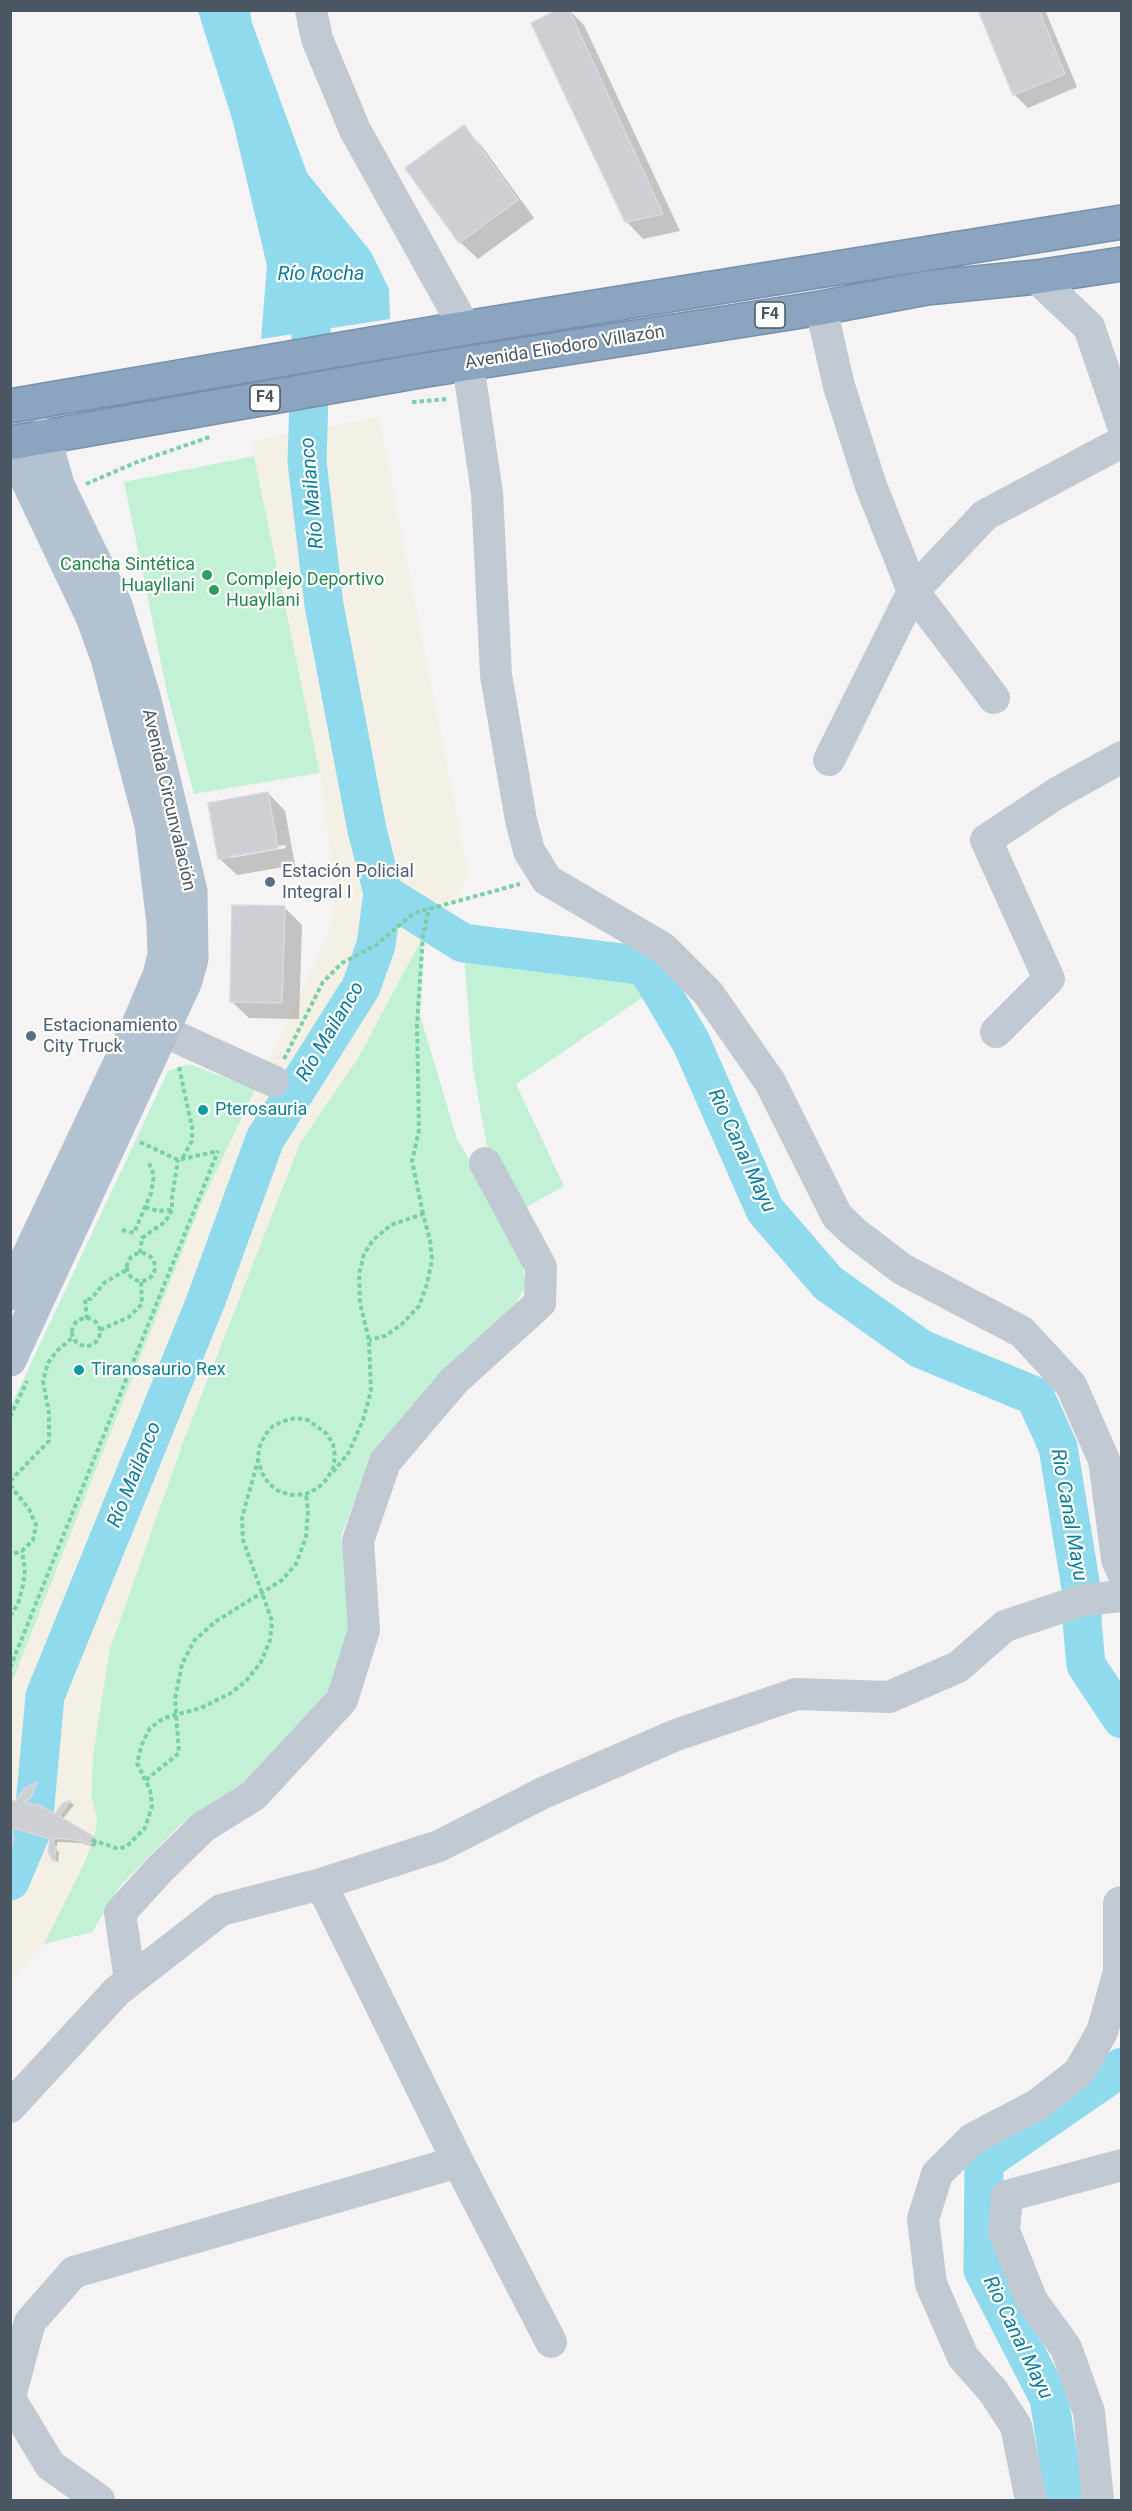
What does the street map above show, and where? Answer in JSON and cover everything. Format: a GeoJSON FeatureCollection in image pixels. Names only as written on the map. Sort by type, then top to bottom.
{"type":"FeatureCollection","features":[{"type":"Feature","properties":{"kind":"highway","name":"Avenida Eliodoro Villazón"},"geometry":{"type":"LineString","coordinates":[[921,253],[1006,232],[1122,208]]}},
{"type":"Feature","properties":{"kind":"highway","name":"Avenida Eliodoro Villazón"},"geometry":{"type":"LineString","coordinates":[[10,406],[465,328],[1122,222]]}},
{"type":"Feature","properties":{"kind":"highway","name":"Avenida Eliodoro Villazón"},"geometry":{"type":"LineString","coordinates":[[921,253],[1009,250],[1122,234]]}},
{"type":"Feature","properties":{"kind":"highway","name":"Avenida Eliodoro Villazón"},"geometry":{"type":"LineString","coordinates":[[24,440],[648,333],[821,308],[926,288],[1036,277],[1122,264]]}},
{"type":"Feature","properties":{"kind":"main road","name":"Avenida Circunvalación"},"geometry":{"type":"LineString","coordinates":[[24,440],[63,494],[116,605],[144,696],[186,867],[176,899]]}},
{"type":"Feature","properties":{"kind":"main road","name":"Avenida Circunvalación"},"geometry":{"type":"LineString","coordinates":[[12,1285],[151,1026],[186,981],[192,959],[176,899],[151,825],[107,658],[92,617],[23,472],[24,440]]}},
{"type":"Feature","properties":{"kind":"main road","name":"Avenida Circunvalación"},"geometry":{"type":"LineString","coordinates":[[20,1368],[151,1026]]}},
{"type":"Feature","properties":{"kind":"street"},"geometry":{"type":"LineString","coordinates":[[311,10],[317,39],[355,130],[465,328]]}},
{"type":"Feature","properties":{"kind":"street"},"geometry":{"type":"LineString","coordinates":[[1036,277],[1089,327],[1122,423]]}},
{"type":"Feature","properties":{"kind":"street"},"geometry":{"type":"LineString","coordinates":[[821,308],[839,386],[871,486],[913,591],[994,698]]}},
{"type":"Feature","properties":{"kind":"street"},"geometry":{"type":"LineString","coordinates":[[468,364],[487,493],[496,675],[521,820],[529,851],[547,880],[663,948],[708,993],[770,1082],[837,1216],[855,1233],[902,1269],[1022,1332],[1071,1385],[1104,1460],[1117,1559],[1122,1570]]}},
{"type":"Feature","properties":{"kind":"street"},"geometry":{"type":"LineString","coordinates":[[829,760],[913,591],[985,515],[1122,441]]}},
{"type":"Feature","properties":{"kind":"street"},"geometry":{"type":"LineString","coordinates":[[996,1032],[1050,979],[986,840],[1057,793],[1122,757]]}},
{"type":"Feature","properties":{"kind":"street"},"geometry":{"type":"LineString","coordinates":[[151,1026],[273,1081]]}},
{"type":"Feature","properties":{"kind":"street"},"geometry":{"type":"LineString","coordinates":[[130,1980],[120,1913],[203,1827],[253,1796],[342,1700],[364,1630],[358,1541],[385,1462],[454,1381],[540,1303],[541,1267],[484,1163]]}},
{"type":"Feature","properties":{"kind":"street"},"geometry":{"type":"LineString","coordinates":[[10,2107],[117,1991],[220,1910],[321,1884],[439,1846],[543,1793],[676,1736],[796,1694],[889,1697],[958,1667],[1005,1626],[1083,1600],[1122,1596]]}},
{"type":"Feature","properties":{"kind":"street"},"geometry":{"type":"LineString","coordinates":[[321,1884],[458,2162],[551,2342]]}},
{"type":"Feature","properties":{"kind":"street"},"geometry":{"type":"LineString","coordinates":[[1031,2500],[1016,2426],[993,2391],[963,2357],[931,2284],[923,2219],[937,2174],[972,2139],[1037,2105],[1079,2072],[1102,2032],[1119,1972],[1119,1903],[1122,1902]]}},
{"type":"Feature","properties":{"kind":"street"},"geometry":{"type":"LineString","coordinates":[[99,2500],[50,2465],[10,2398],[30,2322],[74,2272],[458,2162]]}},
{"type":"Feature","properties":{"kind":"street"},"geometry":{"type":"LineString","coordinates":[[1098,2500],[1089,2412],[1066,2348],[1032,2301],[1004,2231],[1007,2196],[1122,2165]]}},
{"type":"Feature","properties":{"kind":"path"},"geometry":{"type":"LineString","coordinates":[[403,403],[473,397]]}},
{"type":"Feature","properties":{"kind":"path"},"geometry":{"type":"LineString","coordinates":[[63,494],[137,462],[215,436]]}},
{"type":"Feature","properties":{"kind":"path"},"geometry":{"type":"LineString","coordinates":[[273,1081],[323,982],[342,963],[376,945],[414,912],[519,884],[547,880]]}},
{"type":"Feature","properties":{"kind":"path"},"geometry":{"type":"LineString","coordinates":[[369,1340],[385,1336],[402,1324],[419,1306],[432,1260],[430,1240],[412,1161],[419,1130],[417,1025],[423,936],[429,908]]}},
{"type":"Feature","properties":{"kind":"path"},"geometry":{"type":"LineString","coordinates":[[141,1253],[142,1238],[165,1222],[172,1210],[172,1197],[180,1160],[192,1141],[192,1127],[179,1067]]}},
{"type":"Feature","properties":{"kind":"path"},"geometry":{"type":"LineString","coordinates":[[10,1668],[218,1151],[180,1160],[139,1142]]}},
{"type":"Feature","properties":{"kind":"path"},"geometry":{"type":"LineString","coordinates":[[122,1230],[134,1233],[151,1193],[154,1175],[148,1161]]}},
{"type":"Feature","properties":{"kind":"path"},"geometry":{"type":"LineString","coordinates":[[145,1207],[158,1211],[172,1210]]}},
{"type":"Feature","properties":{"kind":"path"},"geometry":{"type":"LineString","coordinates":[[258,1460],[262,1473],[275,1488],[293,1495],[306,1494],[318,1488],[349,1452],[371,1391],[372,1366],[369,1340],[360,1303],[359,1274],[364,1254],[373,1240],[391,1225],[423,1214]]}},
{"type":"Feature","properties":{"kind":"path"},"geometry":{"type":"LineString","coordinates":[[87,1318],[85,1299],[92,1299],[104,1283],[128,1269],[132,1256],[141,1253],[149,1255],[156,1267],[152,1275],[141,1281]]}},
{"type":"Feature","properties":{"kind":"path"},"geometry":{"type":"LineString","coordinates":[[128,1269],[132,1277],[141,1281]]}},
{"type":"Feature","properties":{"kind":"path"},"geometry":{"type":"LineString","coordinates":[[100,1330],[129,1317],[142,1304],[141,1281]]}},
{"type":"Feature","properties":{"kind":"path"},"geometry":{"type":"LineString","coordinates":[[87,1318],[95,1322],[100,1330],[98,1339],[92,1345],[83,1346],[73,1337],[72,1328],[87,1318]]}},
{"type":"Feature","properties":{"kind":"path"},"geometry":{"type":"LineString","coordinates":[[10,1555],[22,1551],[33,1540],[36,1525],[30,1509],[10,1483],[49,1441],[49,1413],[43,1381],[48,1363],[57,1351],[73,1337]]}},
{"type":"Feature","properties":{"kind":"path"},"geometry":{"type":"LineString","coordinates":[[10,1417],[20,1368]]}},
{"type":"Feature","properties":{"kind":"path"},"geometry":{"type":"LineString","coordinates":[[92,1840],[119,1849],[127,1846],[145,1828],[152,1806],[150,1790],[137,1763],[142,1744],[150,1728],[164,1718],[201,1708],[231,1693],[246,1681],[261,1662],[270,1640],[272,1620],[248,1558],[243,1540],[242,1518],[258,1460],[259,1448],[273,1426],[290,1419],[308,1420],[327,1434],[333,1444],[335,1456],[333,1468],[327,1479]]}},
{"type":"Feature","properties":{"kind":"path"},"geometry":{"type":"LineString","coordinates":[[146,1780],[179,1753],[176,1699],[182,1664],[194,1641],[215,1622],[282,1580],[296,1564],[306,1537],[309,1510],[306,1494]]}},
{"type":"Feature","properties":{"kind":"path"},"geometry":{"type":"LineString","coordinates":[[10,1616],[18,1604],[23,1585],[25,1570],[22,1551]]}},
{"type":"Feature","properties":{"kind":"green space","name":"Complejo Deportivo Huayllani"},"geometry":{"type":"Polygon","coordinates":[[[254,456],[320,773],[194,794],[168,697],[124,482],[254,456]]]}},
{"type":"Feature","properties":{"kind":"green space"},"geometry":{"type":"Polygon","coordinates":[[[423,936],[420,1015],[457,1139],[503,1216],[522,1264],[526,1285],[514,1307],[412,1405],[381,1446],[360,1487],[341,1536],[351,1618],[331,1693],[240,1792],[181,1824],[120,1886],[92,1932],[44,1944],[82,1868],[94,1837],[97,1820],[91,1796],[93,1753],[110,1648],[183,1442],[300,1143],[358,1058],[423,936]]]}},
{"type":"Feature","properties":{"kind":"green space"},"geometry":{"type":"Polygon","coordinates":[[[463,943],[646,966],[658,987],[516,1084],[564,1186],[525,1208],[488,1151],[473,1069],[463,943]]]}},
{"type":"Feature","properties":{"kind":"green space"},"geometry":{"type":"Polygon","coordinates":[[[189,1064],[256,1089],[202,1202],[11,1685],[11,1406],[168,1071],[189,1064]]]}},
{"type":"Feature","properties":{"kind":"sand"},"geometry":{"type":"Polygon","coordinates":[[[379,417],[469,878],[423,936],[358,1058],[300,1143],[183,1442],[110,1648],[93,1753],[91,1796],[97,1820],[94,1837],[82,1868],[44,1944],[11,1981],[11,1685],[202,1202],[329,932],[335,892],[320,773],[251,441],[379,417]]]}},
{"type":"Feature","properties":{"kind":"water","name":"Río Rocha"},"geometry":{"type":"Polygon","coordinates":[[[198,11],[250,11],[252,23],[307,173],[371,252],[389,289],[390,319],[261,339],[267,266],[233,122],[198,11]]]}},
{"type":"Feature","properties":{"kind":"building"},"geometry":{"type":"Polygon","coordinates":[[[557,10],[569,10],[663,214],[625,222],[531,23],[557,10]]]}},
{"type":"Feature","properties":{"kind":"building"},"geometry":{"type":"Polygon","coordinates":[[[978,10],[1039,10],[1065,74],[1013,95],[978,10]]]}},
{"type":"Feature","properties":{"kind":"building"},"geometry":{"type":"Polygon","coordinates":[[[464,125],[518,200],[459,243],[405,168],[464,125]]]}},
{"type":"Feature","properties":{"kind":"building"},"geometry":{"type":"Polygon","coordinates":[[[268,792],[278,848],[218,859],[208,803],[268,792]]]}},
{"type":"Feature","properties":{"kind":"building"},"geometry":{"type":"Polygon","coordinates":[[[232,905],[285,906],[282,1003],[230,1002],[232,905]]]}},
{"type":"Feature","properties":{"kind":"building"},"geometry":{"type":"Polygon","coordinates":[[[37,1782],[31,1797],[25,1803],[39,1805],[55,1814],[62,1804],[71,1800],[59,1816],[94,1837],[91,1844],[54,1838],[53,1843],[56,1848],[54,1862],[48,1852],[50,1839],[14,1828],[10,1852],[10,1801],[16,1801],[24,1789],[37,1782]]]}},
{"type":"Feature","properties":{"kind":"waterway","name":"Río Mailanco"},"geometry":{"type":"LineString","coordinates":[[10,1881],[33,1827],[45,1696],[205,1303],[265,1139],[361,987],[376,945],[383,893],[367,830],[324,605],[307,462],[312,301],[309,280]]}},
{"type":"Feature","properties":{"kind":"waterway","name":"Rio Canal Mayu"},"geometry":{"type":"LineString","coordinates":[[383,893],[463,943],[646,966],[691,1042],[765,1210],[828,1283],[921,1349],[1035,1396],[1058,1447],[1083,1600],[1082,1621],[1086,1665],[1122,1719]]}},
{"type":"Feature","properties":{"kind":"waterway","name":"Rio Canal Mayu"},"geometry":{"type":"LineString","coordinates":[[1065,2500],[1049,2398],[983,2270],[984,2162],[1122,2067]]}},
{"type":"Feature","properties":{"kind":"place","name":"Cancha Sintética Huayllani"},"geometry":{"type":"Point","coordinates":[207,575]}},
{"type":"Feature","properties":{"kind":"place","name":"Complejo Deportivo Huayllani"},"geometry":{"type":"Point","coordinates":[214,590]}},
{"type":"Feature","properties":{"kind":"place","name":"Estación Policial Integral I"},"geometry":{"type":"Point","coordinates":[270,882]}},
{"type":"Feature","properties":{"kind":"place","name":"Estacionamiento City Truck"},"geometry":{"type":"Point","coordinates":[31,1036]}},
{"type":"Feature","properties":{"kind":"place","name":"Pterosauria"},"geometry":{"type":"Point","coordinates":[203,1110]}},
{"type":"Feature","properties":{"kind":"place","name":"Tiranosaurio Rex"},"geometry":{"type":"Point","coordinates":[79,1370]}}]}
